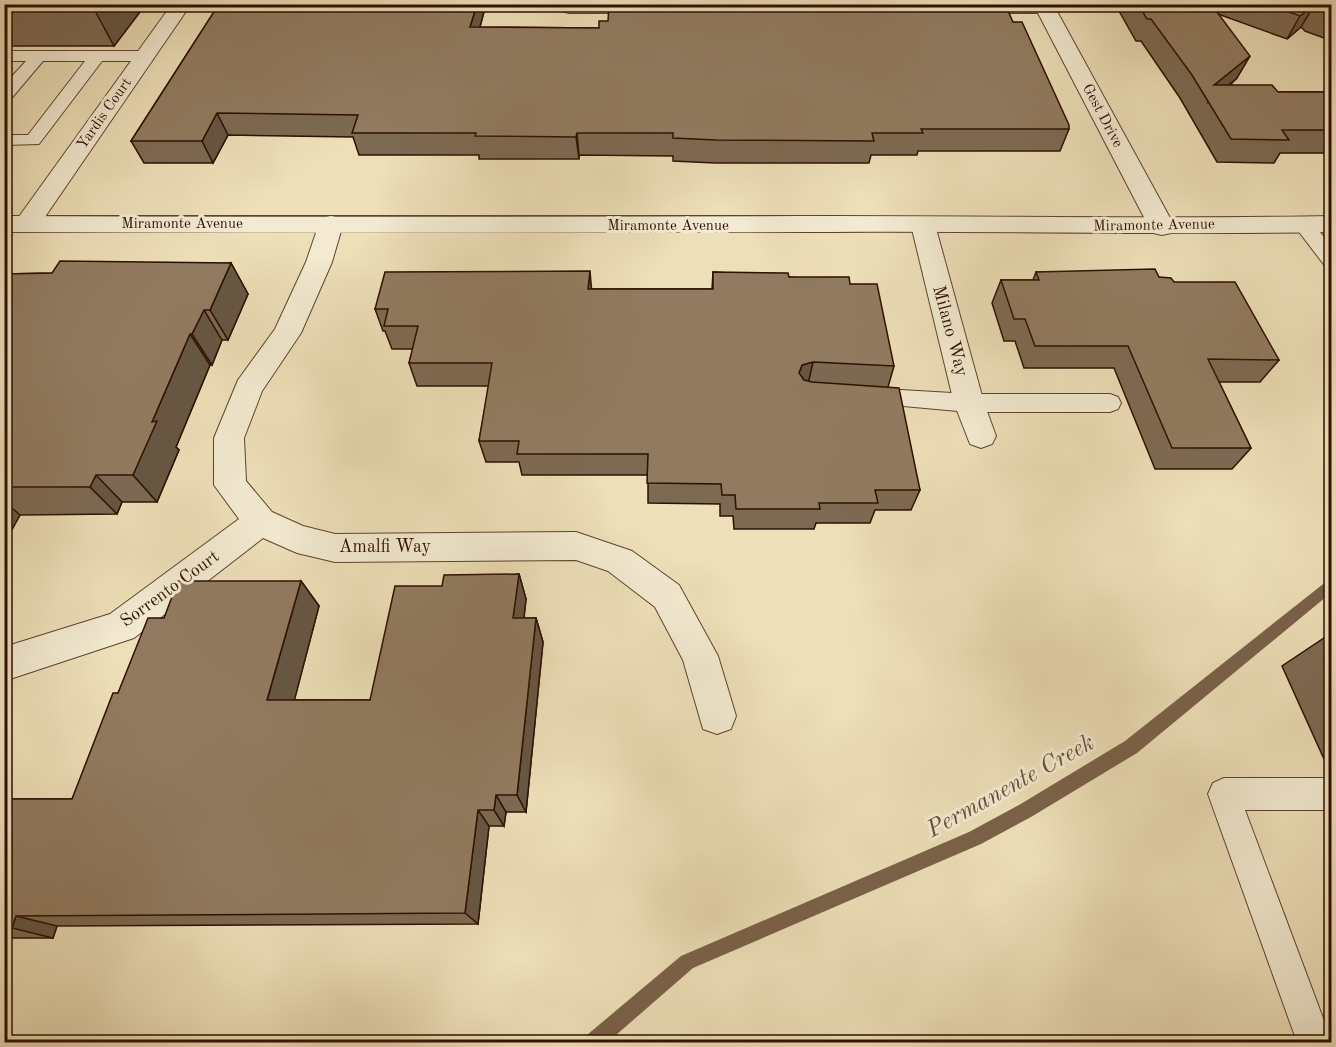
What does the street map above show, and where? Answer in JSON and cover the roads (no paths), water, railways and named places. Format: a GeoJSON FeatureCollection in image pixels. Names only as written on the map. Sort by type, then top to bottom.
{"type":"FeatureCollection","features":[{"type":"Feature","properties":{"kind":"street","name":"Yardis Court"},"geometry":{"type":"LineString","coordinates":[[16,224],[146,56],[182,4]]}},
{"type":"Feature","properties":{"kind":"street"},"geometry":{"type":"LineString","coordinates":[[948,7],[1044,6]]}},
{"type":"Feature","properties":{"kind":"street","name":"Gest Drive"},"geometry":{"type":"LineString","coordinates":[[1044,6],[1162,227]]}},
{"type":"Feature","properties":{"kind":"street"},"geometry":{"type":"LineString","coordinates":[[569,7],[676,7]]}},
{"type":"Feature","properties":{"kind":"street","name":"Miramonte Avenue"},"geometry":{"type":"LineString","coordinates":[[16,224],[1162,227],[1332,224]]}},
{"type":"Feature","properties":{"kind":"street","name":"Amalfi Way"},"geometry":{"type":"LineString","coordinates":[[331,224],[319,262],[287,333],[248,388],[229,438],[230,485],[260,522],[297,539],[336,548],[576,546],[620,561],[667,596],[700,656],[717,716]]}},
{"type":"Feature","properties":{"kind":"street","name":"Milano Way"},"geometry":{"type":"LineString","coordinates":[[923,225],[969,403],[981,436]]}},
{"type":"Feature","properties":{"kind":"street","name":"Sorrento Court"},"geometry":{"type":"LineString","coordinates":[[4,664],[120,627],[260,522]]}},
{"type":"Feature","properties":{"kind":"lane"},"geometry":{"type":"LineString","coordinates":[[4,56],[146,56]]}},
{"type":"Feature","properties":{"kind":"lane"},"geometry":{"type":"LineString","coordinates":[[4,96],[39,56]]}},
{"type":"Feature","properties":{"kind":"lane"},"geometry":{"type":"LineString","coordinates":[[4,140],[33,140],[97,56]]}},
{"type":"Feature","properties":{"kind":"lane"},"geometry":{"type":"LineString","coordinates":[[1303,224],[1332,261]]}},
{"type":"Feature","properties":{"kind":"lane"},"geometry":{"type":"LineString","coordinates":[[844,395],[969,403],[1110,403]]}},
{"type":"Feature","properties":{"kind":"lane"},"geometry":{"type":"LineString","coordinates":[[1315,1042],[1224,794],[1332,794]]}},
{"type":"Feature","properties":{"kind":"waterway","name":"Permanente Creek"},"geometry":{"type":"LineString","coordinates":[[594,1042],[687,962],[975,838],[1025,811],[1131,747],[1332,583]]}}]}
